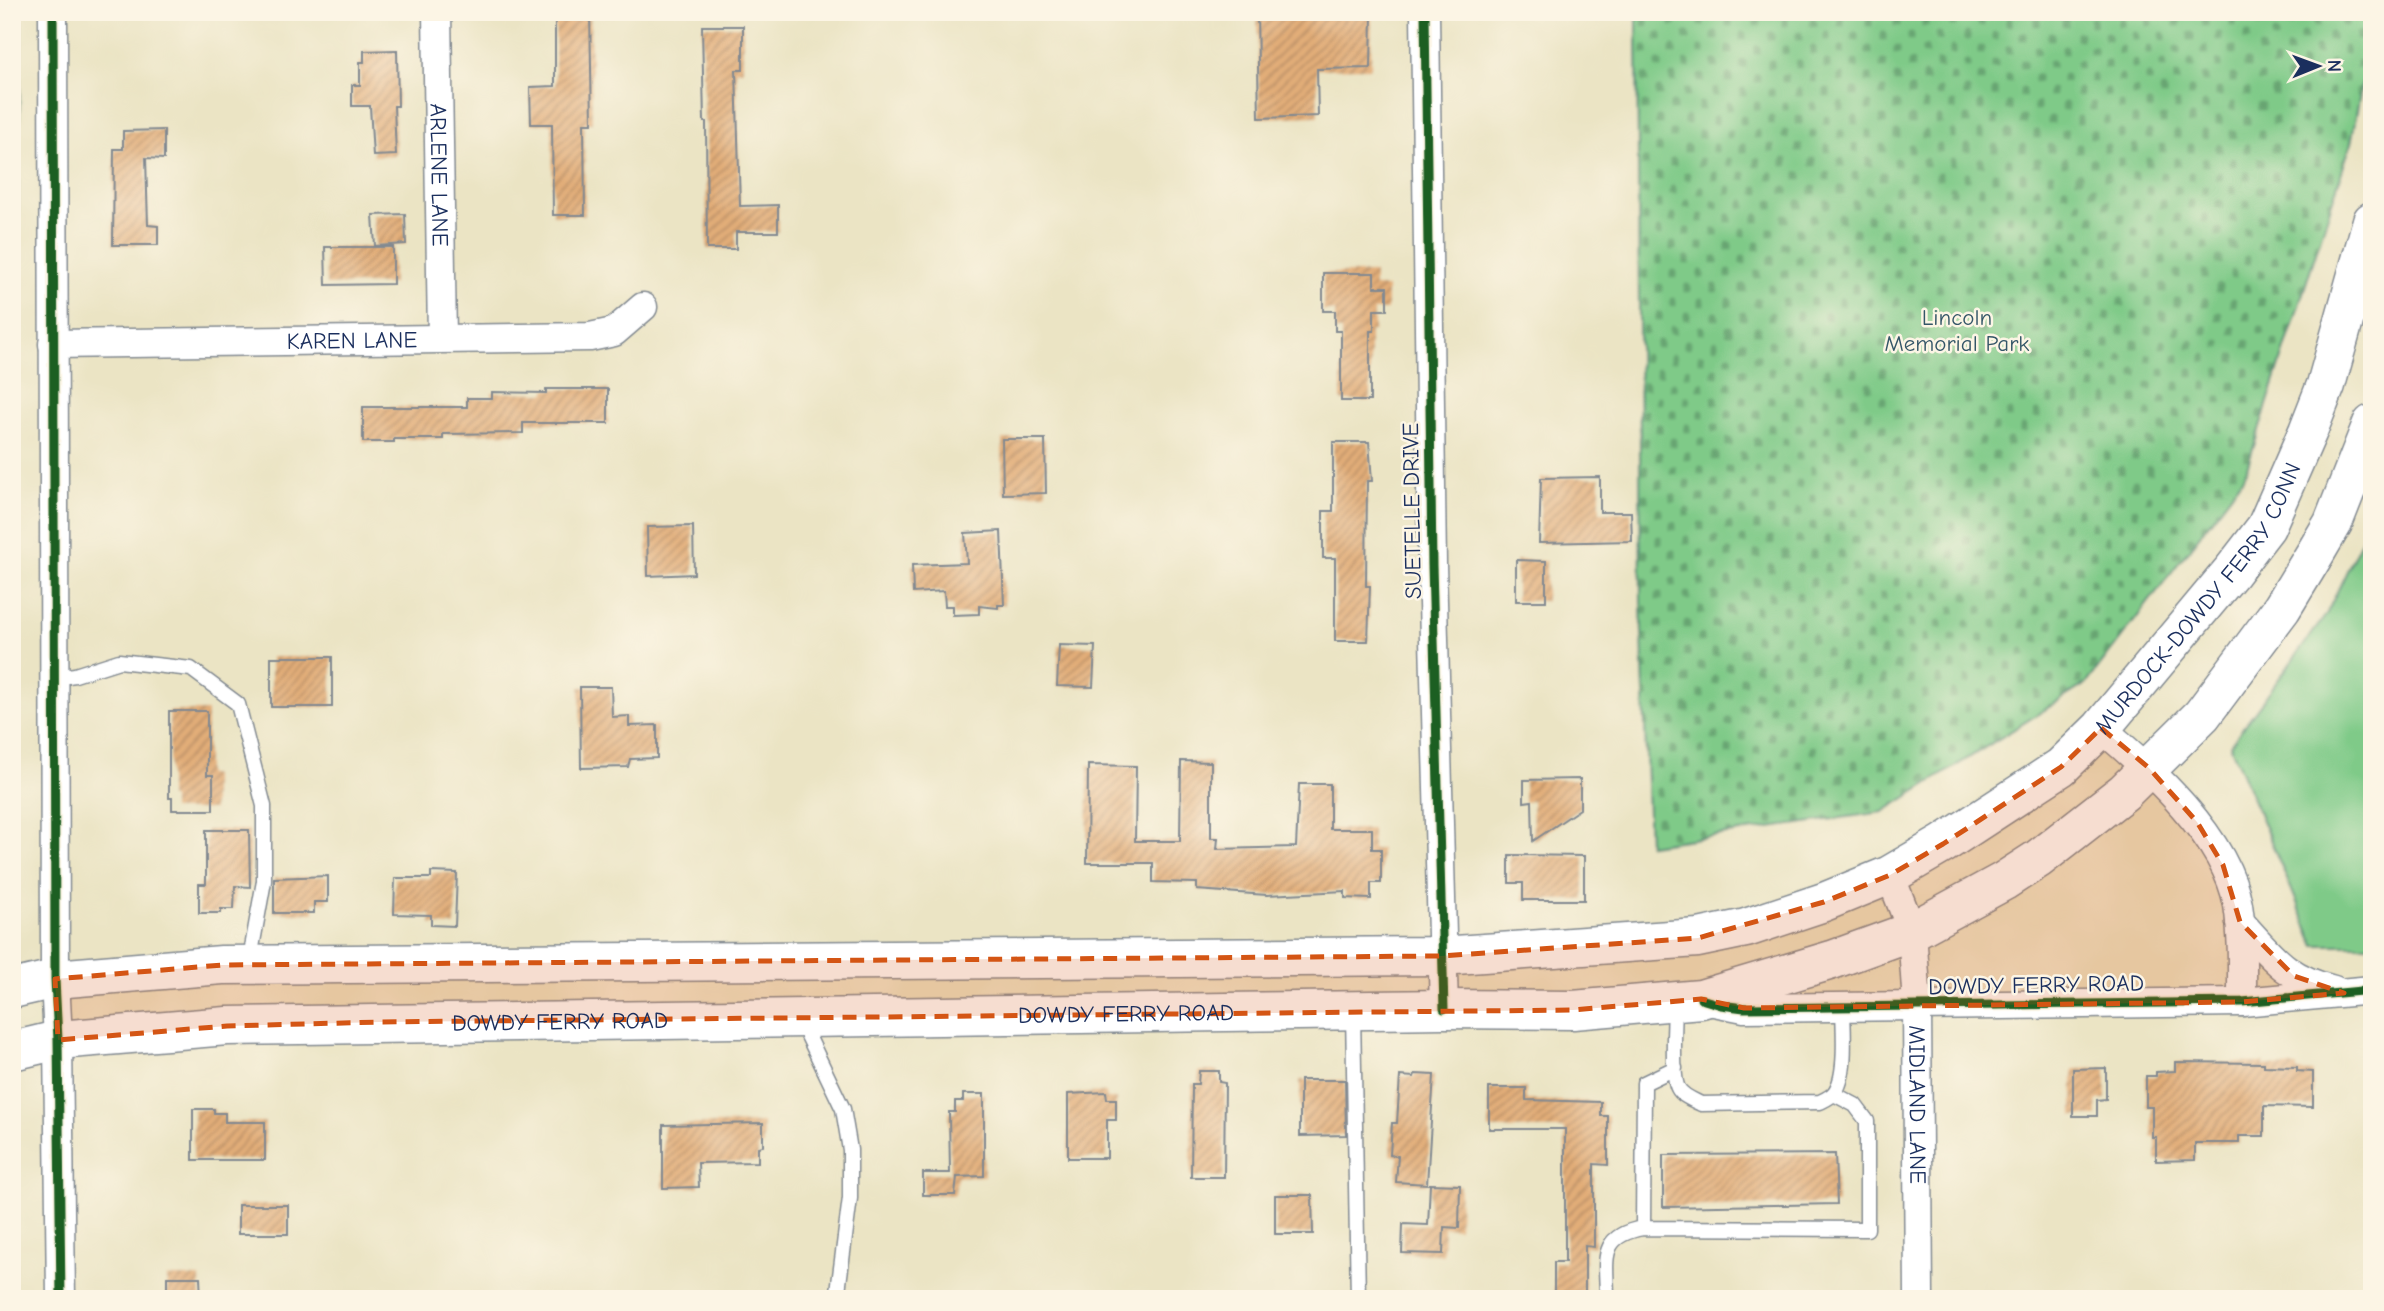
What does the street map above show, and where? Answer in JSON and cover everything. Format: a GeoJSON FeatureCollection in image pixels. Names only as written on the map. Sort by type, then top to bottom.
{"type":"FeatureCollection","features":[{"type":"Feature","properties":{"kind":"main road","name":"MURDOCK-DOWDY FERRY CONN"},"geometry":{"type":"LineString","coordinates":[[1890,876],[2061,767],[2101,728],[2191,622],[2266,527],[2326,385],[2372,221]]}},
{"type":"Feature","properties":{"kind":"main road"},"geometry":{"type":"LineString","coordinates":[[1688,1000],[1832,960],[1912,931],[2004,881],[2038,859],[2124,792],[2202,715],[2282,608],[2333,523],[2372,424]]}},
{"type":"Feature","properties":{"kind":"main road"},"geometry":{"type":"LineString","coordinates":[[12,989],[55,979],[222,965],[1441,956],[1698,938],[1759,923],[1824,902],[1890,876]]}},
{"type":"Feature","properties":{"kind":"main road"},"geometry":{"type":"LineString","coordinates":[[661,962],[662,1020]]}},
{"type":"Feature","properties":{"kind":"main road","name":"DOWDY FERRY ROAD"},"geometry":{"type":"LineString","coordinates":[[12,1051],[58,1040],[227,1026],[1353,1010],[1573,1010],[1688,1000]]}},
{"type":"Feature","properties":{"kind":"street"},"geometry":{"type":"LineString","coordinates":[[53,12],[55,979],[61,1299]]}},
{"type":"Feature","properties":{"kind":"street","name":"ARLENE LANE"},"geometry":{"type":"LineString","coordinates":[[437,12],[442,338]]}},
{"type":"Feature","properties":{"kind":"street","name":"SUETELLE DRIVE"},"geometry":{"type":"LineString","coordinates":[[1425,12],[1432,565],[1444,1009]]}},
{"type":"Feature","properties":{"kind":"street","name":"KAREN LANE"},"geometry":{"type":"LineString","coordinates":[[53,344],[590,337],[614,332],[643,307]]}},
{"type":"Feature","properties":{"kind":"street"},"geometry":{"type":"LineString","coordinates":[[2101,728],[2149,768],[2197,822],[2223,864],[2238,901],[2242,1002]]}},
{"type":"Feature","properties":{"kind":"street","name":"MIDLAND LANE"},"geometry":{"type":"LineString","coordinates":[[1890,876],[1912,931],[1917,1006],[1919,1299]]}},
{"type":"Feature","properties":{"kind":"street","name":"DOWDY FERRY ROAD"},"geometry":{"type":"LineString","coordinates":[[2240,922],[2294,976],[2311,985],[2344,993]]}},
{"type":"Feature","properties":{"kind":"street","name":"DOWDY FERRY ROAD"},"geometry":{"type":"LineString","coordinates":[[1688,1000],[1744,1008],[2242,1002],[2372,990]]}},
{"type":"Feature","properties":{"kind":"lane"},"geometry":{"type":"LineString","coordinates":[[54,678],[75,675],[119,661],[191,669],[238,704],[264,806],[264,881],[249,965]]}},
{"type":"Feature","properties":{"kind":"lane"},"geometry":{"type":"LineString","coordinates":[[1688,1000],[1675,1068],[1678,1088],[1689,1099],[1701,1104],[1820,1102],[1834,1094],[1843,1067],[1843,1006]]}},
{"type":"Feature","properties":{"kind":"lane"},"geometry":{"type":"LineString","coordinates":[[1353,1010],[1358,1299]]}},
{"type":"Feature","properties":{"kind":"lane"},"geometry":{"type":"LineString","coordinates":[[799,1018],[843,1109],[850,1150],[850,1198],[837,1299]]}},
{"type":"Feature","properties":{"kind":"lane"},"geometry":{"type":"LineString","coordinates":[[1643,1228],[1644,1083],[1675,1068]]}},
{"type":"Feature","properties":{"kind":"lane"},"geometry":{"type":"LineString","coordinates":[[1607,1299],[1607,1252],[1615,1237],[1628,1231],[1643,1228],[1867,1229],[1867,1121],[1854,1105],[1834,1094]]}},
{"type":"Feature","properties":{"kind":"highlighted area"},"geometry":{"type":"Polygon","coordinates":[[[2101,728],[2149,768],[2197,822],[2223,865],[2240,922],[2294,976],[2344,993],[2242,1002],[1744,1008],[1701,999],[1573,1010],[380,1022],[227,1026],[58,1040],[55,979],[222,965],[1441,956],[1698,938],[1824,902],[1890,875],[1943,844],[2061,767],[2101,728]]]}},
{"type":"Feature","properties":{"kind":"green space"},"geometry":{"type":"Polygon","coordinates":[[[12,12],[21,12],[12,552],[12,12]]]}},
{"type":"Feature","properties":{"kind":"green space","name":"Lincoln Memorial Park"},"geometry":{"type":"Polygon","coordinates":[[[1637,12],[2372,12],[2372,28],[2351,143],[2244,477],[2087,683],[1883,812],[1649,845],[1641,602],[1637,12]]]}},
{"type":"Feature","properties":{"kind":"green space"},"geometry":{"type":"Polygon","coordinates":[[[2372,518],[2372,945],[2315,945],[2230,745],[2326,615],[2372,518]]]}},
{"type":"Feature","properties":{"kind":"building"},"geometry":{"type":"Polygon","coordinates":[[[555,12],[590,12],[592,123],[584,123],[585,215],[553,215],[552,124],[531,124],[530,87],[555,86],[555,12]]]}},
{"type":"Feature","properties":{"kind":"building"},"geometry":{"type":"Polygon","coordinates":[[[1257,12],[1372,12],[1371,68],[1317,69],[1318,116],[1259,118],[1257,12]]]}},
{"type":"Feature","properties":{"kind":"building"},"geometry":{"type":"Polygon","coordinates":[[[702,26],[743,26],[743,70],[736,70],[740,206],[778,205],[778,232],[736,232],[736,249],[707,249],[702,26]]]}},
{"type":"Feature","properties":{"kind":"building"},"geometry":{"type":"Polygon","coordinates":[[[397,50],[398,106],[394,106],[396,155],[373,156],[370,106],[352,106],[352,85],[360,85],[360,62],[364,62],[364,51],[397,50]]]}},
{"type":"Feature","properties":{"kind":"building"},"geometry":{"type":"Polygon","coordinates":[[[164,130],[164,159],[146,158],[148,225],[158,226],[158,245],[113,245],[114,149],[123,149],[123,131],[164,130]]]}},
{"type":"Feature","properties":{"kind":"building"},"geometry":{"type":"Polygon","coordinates":[[[405,214],[406,244],[375,246],[373,215],[405,214]]]}},
{"type":"Feature","properties":{"kind":"building"},"geometry":{"type":"Polygon","coordinates":[[[325,247],[393,247],[393,284],[326,285],[325,247]]]}},
{"type":"Feature","properties":{"kind":"building"},"geometry":{"type":"Polygon","coordinates":[[[1323,273],[1374,273],[1374,287],[1387,287],[1387,310],[1374,310],[1374,331],[1370,331],[1370,401],[1341,401],[1341,331],[1335,331],[1335,311],[1323,311],[1323,273]]]}},
{"type":"Feature","properties":{"kind":"building"},"geometry":{"type":"Polygon","coordinates":[[[546,389],[608,389],[608,423],[523,423],[523,433],[443,434],[443,439],[363,442],[363,407],[467,407],[467,398],[492,398],[492,392],[546,393],[546,389]]]}},
{"type":"Feature","properties":{"kind":"building"},"geometry":{"type":"Polygon","coordinates":[[[1002,439],[1045,439],[1046,493],[1003,494],[1002,439]]]}},
{"type":"Feature","properties":{"kind":"building"},"geometry":{"type":"Polygon","coordinates":[[[1333,442],[1369,442],[1372,481],[1367,481],[1366,586],[1370,586],[1368,641],[1335,641],[1335,558],[1323,558],[1323,511],[1333,511],[1333,442]]]}},
{"type":"Feature","properties":{"kind":"building"},"geometry":{"type":"Polygon","coordinates":[[[1600,477],[1600,512],[1631,512],[1632,541],[1539,543],[1541,478],[1600,477]]]}},
{"type":"Feature","properties":{"kind":"building"},"geometry":{"type":"Polygon","coordinates":[[[693,526],[694,574],[648,576],[647,527],[693,526]]]}},
{"type":"Feature","properties":{"kind":"building"},"geometry":{"type":"Polygon","coordinates":[[[1001,531],[1004,605],[998,605],[998,608],[979,606],[979,614],[953,615],[953,606],[945,606],[944,591],[913,593],[912,565],[967,563],[965,533],[1001,531]]]}},
{"type":"Feature","properties":{"kind":"building"},"geometry":{"type":"Polygon","coordinates":[[[1516,560],[1546,561],[1546,601],[1516,601],[1516,560]]]}},
{"type":"Feature","properties":{"kind":"building"},"geometry":{"type":"Polygon","coordinates":[[[1059,645],[1095,646],[1093,687],[1057,686],[1059,645]]]}},
{"type":"Feature","properties":{"kind":"building"},"geometry":{"type":"Polygon","coordinates":[[[271,657],[332,657],[332,707],[271,707],[271,657]]]}},
{"type":"Feature","properties":{"kind":"building"},"geometry":{"type":"Polygon","coordinates":[[[580,687],[611,687],[612,717],[629,716],[629,726],[657,725],[657,758],[630,759],[628,767],[581,768],[580,687]]]}},
{"type":"Feature","properties":{"kind":"building"},"geometry":{"type":"Polygon","coordinates":[[[169,711],[207,711],[207,775],[213,775],[213,810],[172,810],[172,798],[169,798],[169,711]]]}},
{"type":"Feature","properties":{"kind":"building"},"geometry":{"type":"Polygon","coordinates":[[[1181,761],[1211,762],[1211,838],[1218,838],[1217,849],[1296,847],[1299,784],[1330,784],[1330,829],[1372,829],[1372,849],[1381,849],[1381,883],[1371,883],[1371,899],[1345,898],[1345,891],[1267,895],[1197,890],[1197,883],[1153,882],[1153,863],[1087,863],[1088,765],[1136,766],[1135,841],[1180,841],[1181,761]]]}},
{"type":"Feature","properties":{"kind":"building"},"geometry":{"type":"Polygon","coordinates":[[[1580,779],[1580,809],[1533,841],[1532,801],[1524,802],[1524,780],[1580,779]]]}},
{"type":"Feature","properties":{"kind":"building"},"geometry":{"type":"Polygon","coordinates":[[[206,830],[249,830],[250,887],[235,886],[234,909],[221,909],[221,913],[199,913],[199,884],[206,884],[206,830]]]}},
{"type":"Feature","properties":{"kind":"building"},"geometry":{"type":"Polygon","coordinates":[[[1509,855],[1584,856],[1584,900],[1523,900],[1523,883],[1509,883],[1509,855]]]}},
{"type":"Feature","properties":{"kind":"building"},"geometry":{"type":"Polygon","coordinates":[[[431,872],[457,873],[455,926],[431,925],[431,915],[394,914],[395,878],[431,878],[431,872]]]}},
{"type":"Feature","properties":{"kind":"building"},"geometry":{"type":"Polygon","coordinates":[[[328,876],[328,902],[314,902],[314,913],[274,913],[274,878],[328,876]]]}},
{"type":"Feature","properties":{"kind":"building"},"geometry":{"type":"Polygon","coordinates":[[[2175,1062],[2264,1063],[2264,1066],[2297,1067],[2297,1071],[2313,1072],[2313,1107],[2264,1106],[2264,1136],[2239,1136],[2239,1143],[2195,1143],[2195,1160],[2156,1161],[2156,1137],[2152,1137],[2152,1107],[2146,1107],[2146,1076],[2156,1076],[2156,1072],[2175,1071],[2175,1062]]]}},
{"type":"Feature","properties":{"kind":"building"},"geometry":{"type":"Polygon","coordinates":[[[2106,1068],[2106,1099],[2097,1100],[2097,1116],[2073,1116],[2073,1069],[2106,1068]]]}},
{"type":"Feature","properties":{"kind":"building"},"geometry":{"type":"Polygon","coordinates":[[[1199,1071],[1219,1071],[1219,1082],[1225,1083],[1224,1177],[1191,1177],[1192,1084],[1198,1084],[1199,1071]]]}},
{"type":"Feature","properties":{"kind":"building"},"geometry":{"type":"Polygon","coordinates":[[[1415,1074],[1434,1075],[1427,1184],[1396,1182],[1398,1156],[1390,1155],[1392,1123],[1397,1123],[1400,1076],[1414,1077],[1415,1074]]]}},
{"type":"Feature","properties":{"kind":"building"},"geometry":{"type":"Polygon","coordinates":[[[1300,1080],[1345,1080],[1346,1135],[1300,1136],[1300,1080]]]}},
{"type":"Feature","properties":{"kind":"building"},"geometry":{"type":"Polygon","coordinates":[[[1489,1088],[1526,1088],[1526,1100],[1601,1102],[1601,1116],[1608,1116],[1608,1165],[1594,1164],[1594,1247],[1585,1246],[1585,1299],[1554,1299],[1554,1262],[1565,1262],[1565,1129],[1489,1129],[1489,1088]]]}},
{"type":"Feature","properties":{"kind":"building"},"geometry":{"type":"Polygon","coordinates":[[[1106,1092],[1107,1099],[1116,1099],[1116,1120],[1107,1120],[1107,1158],[1068,1158],[1068,1094],[1106,1092]]]}},
{"type":"Feature","properties":{"kind":"building"},"geometry":{"type":"Polygon","coordinates":[[[963,1094],[984,1094],[984,1176],[957,1177],[955,1195],[923,1195],[923,1173],[950,1173],[949,1112],[955,1112],[955,1101],[963,1101],[963,1094]]]}},
{"type":"Feature","properties":{"kind":"building"},"geometry":{"type":"Polygon","coordinates":[[[193,1109],[214,1109],[214,1113],[225,1113],[225,1122],[265,1122],[265,1160],[193,1160],[193,1109]]]}},
{"type":"Feature","properties":{"kind":"building"},"geometry":{"type":"Polygon","coordinates":[[[763,1123],[763,1146],[758,1147],[758,1162],[698,1163],[699,1187],[663,1188],[663,1125],[763,1123]]]}},
{"type":"Feature","properties":{"kind":"building"},"geometry":{"type":"Polygon","coordinates":[[[1835,1154],[1837,1204],[1663,1207],[1663,1155],[1835,1154]]]}},
{"type":"Feature","properties":{"kind":"building"},"geometry":{"type":"Polygon","coordinates":[[[1430,1184],[1460,1185],[1459,1228],[1444,1227],[1443,1254],[1402,1253],[1403,1224],[1428,1225],[1430,1184]]]}},
{"type":"Feature","properties":{"kind":"building"},"geometry":{"type":"Polygon","coordinates":[[[1275,1195],[1312,1195],[1313,1234],[1275,1234],[1275,1195]]]}},
{"type":"Feature","properties":{"kind":"building"},"geometry":{"type":"Polygon","coordinates":[[[238,1205],[288,1205],[288,1234],[238,1234],[238,1205]]]}},
{"type":"Feature","properties":{"kind":"building"},"geometry":{"type":"Polygon","coordinates":[[[167,1277],[200,1277],[201,1299],[167,1299],[167,1277]]]}},
{"type":"Feature","properties":{"kind":"cycle path"},"geometry":{"type":"LineString","coordinates":[[53,12],[55,979],[61,1299]]}},
{"type":"Feature","properties":{"kind":"cycle path"},"geometry":{"type":"LineString","coordinates":[[1425,12],[1432,565],[1444,1009]]}},
{"type":"Feature","properties":{"kind":"cycle path"},"geometry":{"type":"LineString","coordinates":[[1701,999],[1744,1008],[2242,1002],[2372,990]]}}]}
